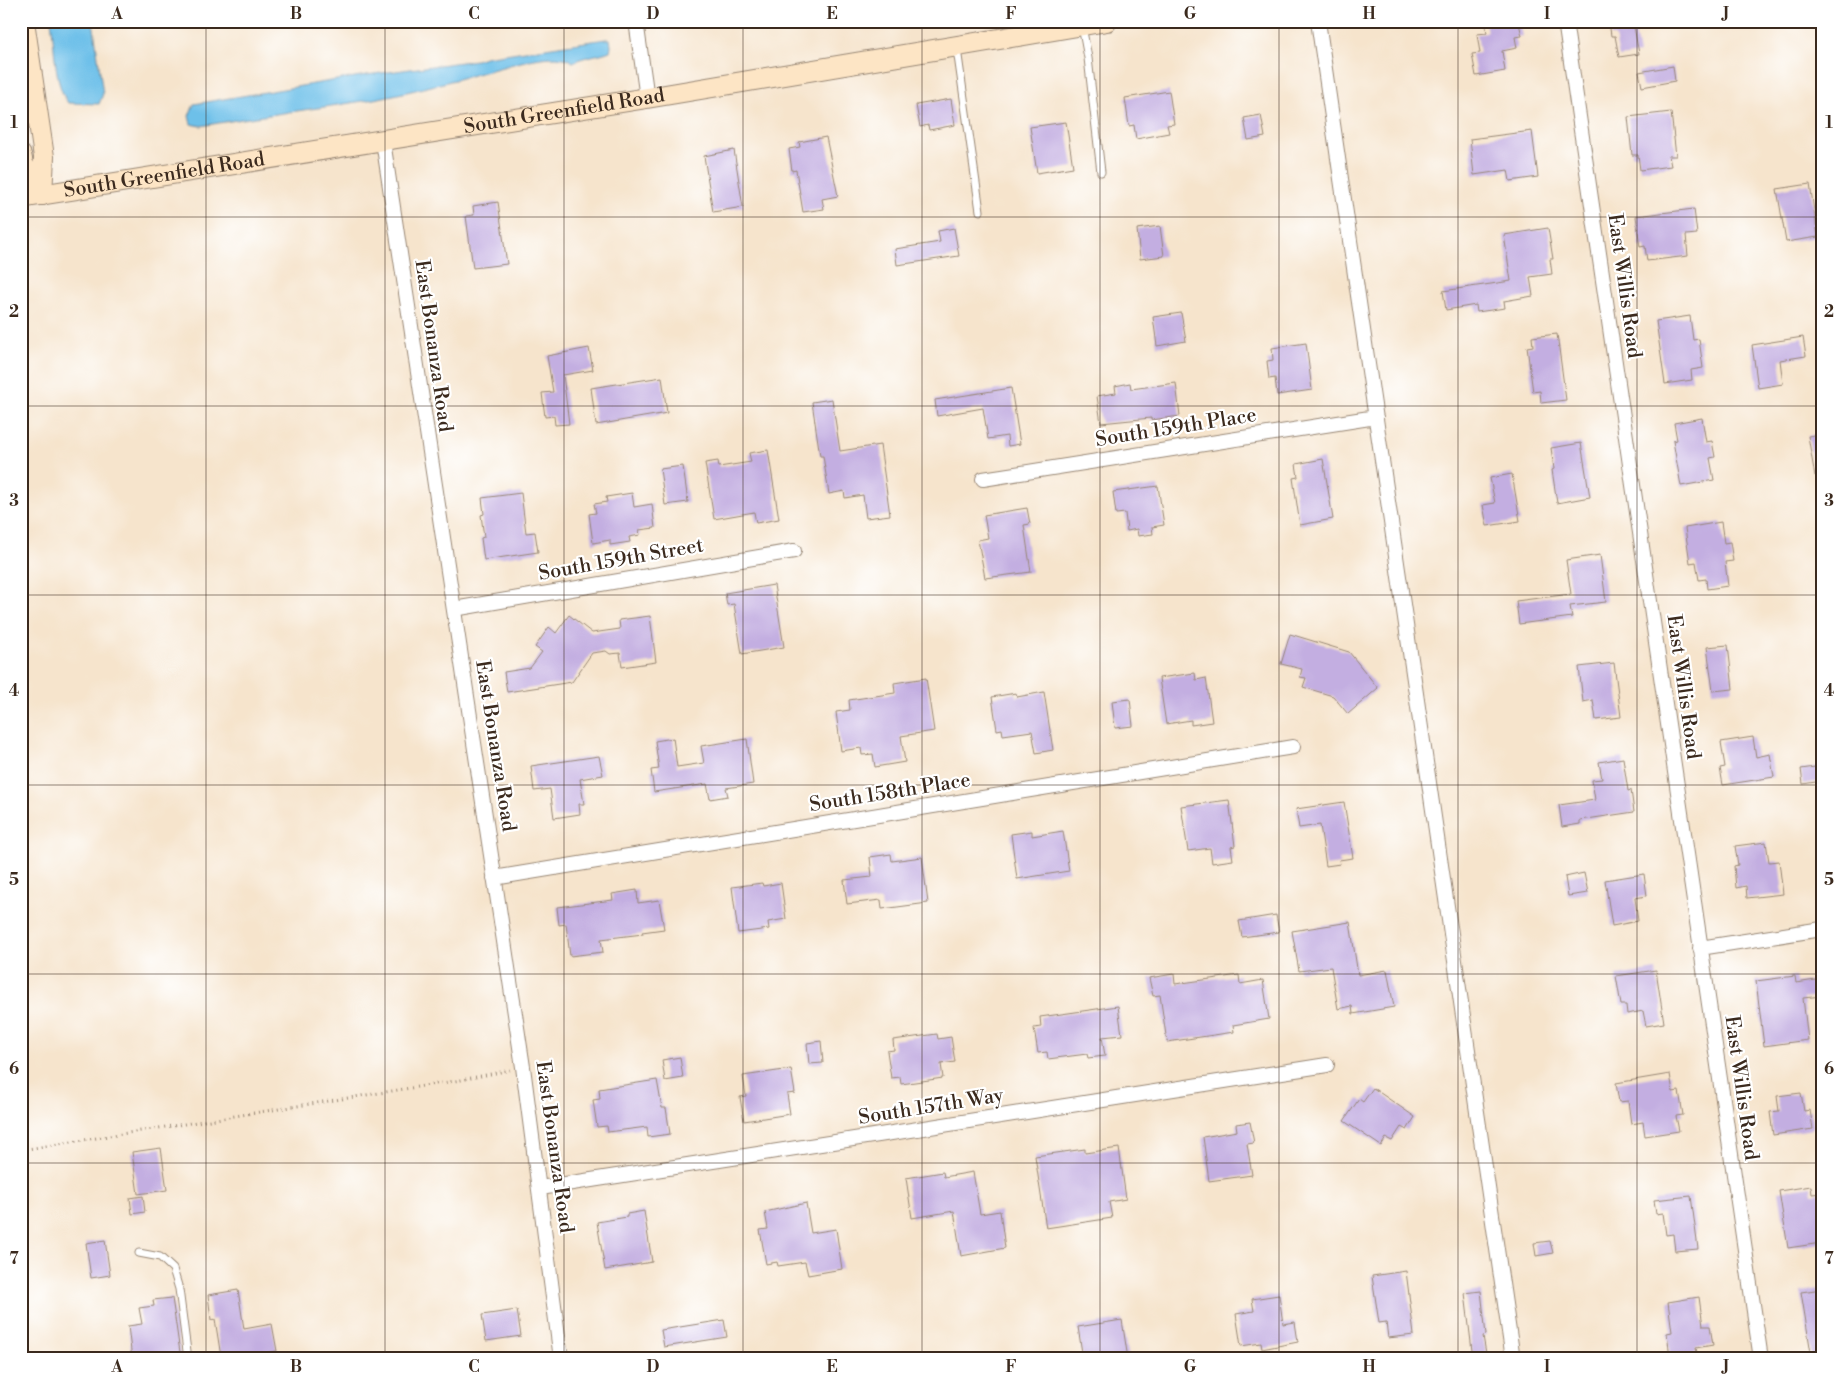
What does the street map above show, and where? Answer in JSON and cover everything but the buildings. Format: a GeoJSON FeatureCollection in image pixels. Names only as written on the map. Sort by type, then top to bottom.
{"type":"FeatureCollection","features":[{"type":"Feature","properties":{"kind":"main road"},"geometry":{"type":"LineString","coordinates":[[24,21],[44,157],[42,195]]}},
{"type":"Feature","properties":{"kind":"main road","name":"South Greenfield Road"},"geometry":{"type":"LineString","coordinates":[[21,198],[647,98],[957,46],[1075,24],[1108,21]]}},
{"type":"Feature","properties":{"kind":"main road"},"geometry":{"type":"LineString","coordinates":[[21,155],[22,164],[42,195]]}},
{"type":"Feature","properties":{"kind":"street"},"geometry":{"type":"LineString","coordinates":[[636,21],[647,98]]}},
{"type":"Feature","properties":{"kind":"street"},"geometry":{"type":"LineString","coordinates":[[1318,21],[1513,1359]]}},
{"type":"Feature","properties":{"kind":"street","name":"East Willis Road"},"geometry":{"type":"LineString","coordinates":[[1565,21],[1761,1359]]}},
{"type":"Feature","properties":{"kind":"street","name":"East Bonanza Road"},"geometry":{"type":"LineString","coordinates":[[383,141],[523,1067],[561,1359]]}},
{"type":"Feature","properties":{"kind":"street","name":"South 159th Place"},"geometry":{"type":"LineString","coordinates":[[983,479],[1376,416]]}},
{"type":"Feature","properties":{"kind":"street","name":"South 159th Street"},"geometry":{"type":"LineString","coordinates":[[454,609],[794,551]]}},
{"type":"Feature","properties":{"kind":"street","name":"South 158th Place"},"geometry":{"type":"LineString","coordinates":[[494,878],[1292,747]]}},
{"type":"Feature","properties":{"kind":"street"},"geometry":{"type":"LineString","coordinates":[[1700,948],[1822,929]]}},
{"type":"Feature","properties":{"kind":"street","name":"South 157th Way"},"geometry":{"type":"LineString","coordinates":[[540,1188],[1328,1065]]}},
{"type":"Feature","properties":{"kind":"lane"},"geometry":{"type":"LineString","coordinates":[[1075,24],[1088,58],[1101,172]]}},
{"type":"Feature","properties":{"kind":"lane"},"geometry":{"type":"LineString","coordinates":[[957,46],[980,211]]}},
{"type":"Feature","properties":{"kind":"lane"},"geometry":{"type":"LineString","coordinates":[[139,1253],[160,1258],[173,1269],[179,1289],[188,1359]]}},
{"type":"Feature","properties":{"kind":"path"},"geometry":{"type":"LineString","coordinates":[[21,1150],[461,1080],[523,1067]]}},
{"type":"Feature","properties":{"kind":"water"},"geometry":{"type":"Polygon","coordinates":[[[51,21],[93,21],[103,94],[99,104],[68,103],[63,95],[56,64],[51,21]]]}},
{"type":"Feature","properties":{"kind":"water"},"geometry":{"type":"Polygon","coordinates":[[[610,39],[610,51],[573,62],[557,57],[547,57],[516,63],[380,98],[201,126],[191,124],[189,116],[194,104],[367,75],[610,39]]]}}]}
